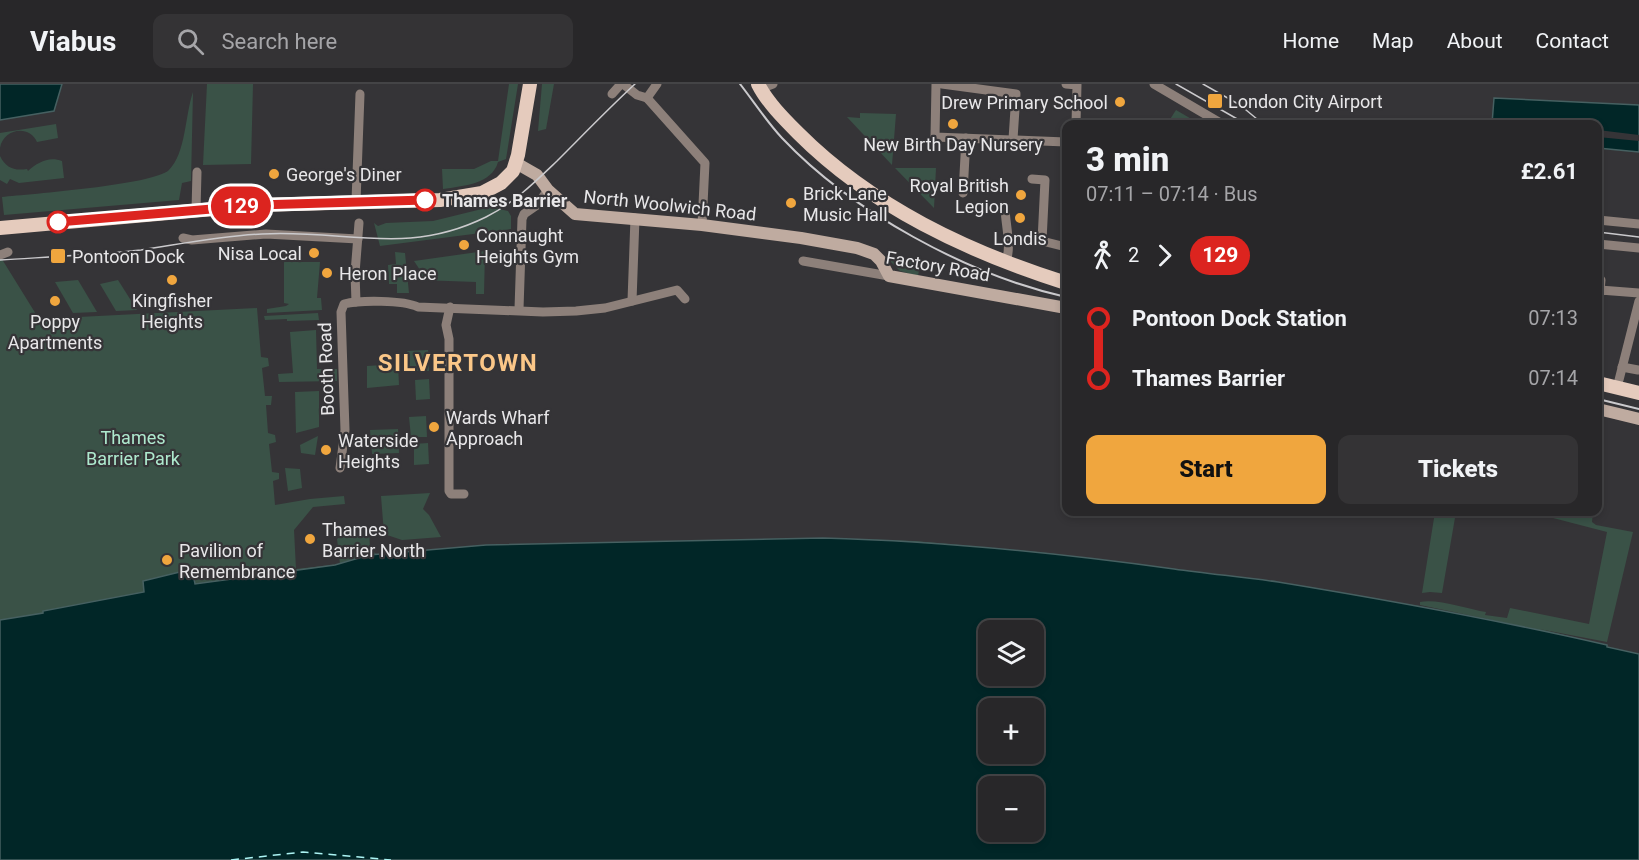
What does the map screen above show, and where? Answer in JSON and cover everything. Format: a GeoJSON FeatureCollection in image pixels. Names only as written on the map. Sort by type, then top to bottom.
{"type":"FeatureCollection","features":[{"type":"Feature","properties":{"kind":"main road"},"geometry":{"type":"LineString","coordinates":[[0,228],[258,205],[440,200],[482,194],[501,183],[513,171],[530,84]]}},
{"type":"Feature","properties":{"kind":"main road"},"geometry":{"type":"LineString","coordinates":[[762,85],[790,125],[817,152],[873,194],[921,224],[1006,262],[1062,283]]}},
{"type":"Feature","properties":{"kind":"main road"},"geometry":{"type":"LineString","coordinates":[[1602,384],[1639,393]]}},
{"type":"Feature","properties":{"kind":"street"},"geometry":{"type":"LineString","coordinates":[[612,94],[622,84],[637,95],[647,98],[705,163],[702,225]]}},
{"type":"Feature","properties":{"kind":"street"},"geometry":{"type":"LineString","coordinates":[[647,98],[657,84]]}},
{"type":"Feature","properties":{"kind":"street"},"geometry":{"type":"LineString","coordinates":[[936,84],[935,137],[1062,142]]}},
{"type":"Feature","properties":{"kind":"street"},"geometry":{"type":"LineString","coordinates":[[942,84],[1016,94],[1013,140]]}},
{"type":"Feature","properties":{"kind":"street"},"geometry":{"type":"LineString","coordinates":[[1066,84],[1077,85],[1076,120]]}},
{"type":"Feature","properties":{"kind":"street"},"geometry":{"type":"LineString","coordinates":[[1154,84],[1215,120]]}},
{"type":"Feature","properties":{"kind":"street"},"geometry":{"type":"LineString","coordinates":[[356,201],[360,93]]}},
{"type":"Feature","properties":{"kind":"street"},"geometry":{"type":"LineString","coordinates":[[963,193],[966,138]]}},
{"type":"Feature","properties":{"kind":"street","name":"North Woolwich Road"},"geometry":{"type":"LineString","coordinates":[[516,163],[537,175],[548,190],[575,214],[702,225],[801,238],[866,250],[881,261],[889,276]]}},
{"type":"Feature","properties":{"kind":"street"},"geometry":{"type":"LineString","coordinates":[[196,172],[196,210]]}},
{"type":"Feature","properties":{"kind":"street"},"geometry":{"type":"LineString","coordinates":[[1032,179],[1045,180],[1042,241],[1062,246]]}},
{"type":"Feature","properties":{"kind":"street"},"geometry":{"type":"LineString","coordinates":[[519,309],[522,219],[524,214],[537,205],[548,190]]}},
{"type":"Feature","properties":{"kind":"street"},"geometry":{"type":"LineString","coordinates":[[1005,206],[1005,224],[1008,234],[1006,262]]}},
{"type":"Feature","properties":{"kind":"street"},"geometry":{"type":"LineString","coordinates":[[632,301],[635,218]]}},
{"type":"Feature","properties":{"kind":"street"},"geometry":{"type":"LineString","coordinates":[[1602,220],[1639,224]]}},
{"type":"Feature","properties":{"kind":"street"},"geometry":{"type":"LineString","coordinates":[[359,223],[356,302],[543,312],[605,308],[677,290],[685,299]]}},
{"type":"Feature","properties":{"kind":"street"},"geometry":{"type":"LineString","coordinates":[[183,238],[192,240],[266,234],[357,242]]}},
{"type":"Feature","properties":{"kind":"street"},"geometry":{"type":"LineString","coordinates":[[1031,236],[1042,237]]}},
{"type":"Feature","properties":{"kind":"street"},"geometry":{"type":"LineString","coordinates":[[1602,244],[1639,248]]}},
{"type":"Feature","properties":{"kind":"street","name":"Factory Road"},"geometry":{"type":"LineString","coordinates":[[803,261],[1062,307]]}},
{"type":"Feature","properties":{"kind":"street"},"geometry":{"type":"LineString","coordinates":[[1602,288],[1639,293]]}},
{"type":"Feature","properties":{"kind":"street"},"geometry":{"type":"LineString","coordinates":[[1619,380],[1639,301]]}},
{"type":"Feature","properties":{"kind":"street","name":"Booth Road"},"geometry":{"type":"LineString","coordinates":[[340,468],[345,429],[340,312],[344,304],[356,302]]}},
{"type":"Feature","properties":{"kind":"street"},"geometry":{"type":"LineString","coordinates":[[450,307],[446,325],[449,339],[449,491],[451,494],[464,494]]}},
{"type":"Feature","properties":{"kind":"street"},"geometry":{"type":"LineString","coordinates":[[1623,367],[1638,370]]}},
{"type":"Feature","properties":{"kind":"street"},"geometry":{"type":"LineString","coordinates":[[1602,410],[1639,419]]}},
{"type":"Feature","properties":{"kind":"green space"},"geometry":{"type":"Polygon","coordinates":[[[207,84],[253,84],[251,164],[203,165],[207,84]]]}},
{"type":"Feature","properties":{"kind":"green space"},"geometry":{"type":"Polygon","coordinates":[[[509,84],[518,84],[506,159],[498,162],[490,175],[476,183],[443,189],[442,169],[474,169],[491,161],[498,161],[509,84]]]}},
{"type":"Feature","properties":{"kind":"green space"},"geometry":{"type":"Polygon","coordinates":[[[542,84],[554,84],[546,129],[538,131],[542,84]]]}},
{"type":"Feature","properties":{"kind":"green space"},"geometry":{"type":"Polygon","coordinates":[[[193,92],[191,181],[182,183],[179,200],[4,215],[2,197],[117,184],[140,180],[169,170],[179,154],[193,92]]]}},
{"type":"Feature","properties":{"kind":"green space"},"geometry":{"type":"Polygon","coordinates":[[[1176,110],[1193,120],[1170,120],[1176,110]]]}},
{"type":"Feature","properties":{"kind":"green space"},"geometry":{"type":"Polygon","coordinates":[[[860,113],[896,114],[892,165],[847,117],[860,118],[860,113]]]}},
{"type":"Feature","properties":{"kind":"green space"},"geometry":{"type":"Polygon","coordinates":[[[56,124],[58,138],[37,142],[28,133],[17,131],[6,137],[0,148],[0,133],[56,124]]]}},
{"type":"Feature","properties":{"kind":"green space"},"geometry":{"type":"Polygon","coordinates":[[[0,156],[11,168],[28,171],[44,161],[53,159],[62,161],[64,178],[19,183],[10,179],[7,184],[0,180],[0,156]]]}},
{"type":"Feature","properties":{"kind":"green space"},"geometry":{"type":"Polygon","coordinates":[[[895,168],[936,168],[934,208],[895,168]]]}},
{"type":"Feature","properties":{"kind":"green space"},"geometry":{"type":"Polygon","coordinates":[[[490,207],[508,211],[511,216],[511,229],[380,246],[374,223],[378,226],[386,223],[433,221],[490,207]]]}},
{"type":"Feature","properties":{"kind":"green space"},"geometry":{"type":"Polygon","coordinates":[[[485,251],[484,294],[476,294],[476,282],[421,280],[420,270],[414,261],[485,251]]]}},
{"type":"Feature","properties":{"kind":"green space"},"geometry":{"type":"Polygon","coordinates":[[[395,252],[405,253],[409,293],[397,293],[397,284],[389,284],[388,265],[396,264],[395,252]]]}},
{"type":"Feature","properties":{"kind":"green space","name":"Thames Barrier Park"},"geometry":{"type":"Polygon","coordinates":[[[0,256],[39,319],[257,308],[261,357],[268,358],[269,366],[262,368],[265,396],[272,396],[271,405],[266,405],[268,433],[275,435],[276,442],[269,444],[272,472],[279,473],[279,479],[273,481],[275,505],[344,496],[345,504],[313,507],[294,530],[296,569],[340,564],[337,539],[349,530],[369,529],[370,548],[377,555],[486,545],[823,538],[915,541],[1048,553],[1276,582],[1419,606],[1536,629],[1420,605],[1420,602],[1443,603],[1486,612],[1485,615],[1507,618],[1510,608],[1589,624],[1607,532],[1545,516],[1593,516],[1592,522],[1596,525],[1633,532],[1607,642],[1539,629],[1639,654],[1044,630],[1044,620],[978,620],[978,631],[0,746],[0,256]]]}},
{"type":"Feature","properties":{"kind":"green space"},"geometry":{"type":"Polygon","coordinates":[[[886,257],[917,263],[920,265],[918,276],[900,271],[886,257]]]}},
{"type":"Feature","properties":{"kind":"green space"},"geometry":{"type":"Polygon","coordinates":[[[284,262],[320,262],[317,298],[321,298],[322,310],[267,313],[267,309],[289,304],[284,303],[284,262]]]}},
{"type":"Feature","properties":{"kind":"green space"},"geometry":{"type":"Polygon","coordinates":[[[78,280],[97,312],[73,313],[55,282],[78,280]]]}},
{"type":"Feature","properties":{"kind":"green space"},"geometry":{"type":"Polygon","coordinates":[[[118,280],[137,310],[116,311],[100,284],[118,280]]]}},
{"type":"Feature","properties":{"kind":"green space"},"geometry":{"type":"Polygon","coordinates":[[[318,313],[319,320],[265,320],[264,316],[318,313]]]}},
{"type":"Feature","properties":{"kind":"green space"},"geometry":{"type":"Polygon","coordinates":[[[316,330],[317,369],[337,369],[337,381],[279,382],[278,374],[293,373],[290,332],[316,330]]]}},
{"type":"Feature","properties":{"kind":"green space"},"geometry":{"type":"Polygon","coordinates":[[[428,350],[429,371],[408,371],[407,351],[428,350]]]}},
{"type":"Feature","properties":{"kind":"green space"},"geometry":{"type":"Polygon","coordinates":[[[398,364],[399,385],[367,388],[367,366],[398,364]]]}},
{"type":"Feature","properties":{"kind":"green space"},"geometry":{"type":"Polygon","coordinates":[[[429,379],[430,399],[416,400],[415,380],[429,379]]]}},
{"type":"Feature","properties":{"kind":"green space"},"geometry":{"type":"Polygon","coordinates":[[[319,391],[319,427],[296,433],[295,392],[319,391]]]}},
{"type":"Feature","properties":{"kind":"green space"},"geometry":{"type":"Polygon","coordinates":[[[426,416],[427,437],[411,437],[409,417],[426,416]]]}},
{"type":"Feature","properties":{"kind":"green space"},"geometry":{"type":"Polygon","coordinates":[[[398,429],[399,453],[372,454],[370,430],[398,429]]]}},
{"type":"Feature","properties":{"kind":"green space"},"geometry":{"type":"Polygon","coordinates":[[[318,436],[315,455],[301,453],[300,445],[318,436]]]}},
{"type":"Feature","properties":{"kind":"green space"},"geometry":{"type":"Polygon","coordinates":[[[428,443],[429,464],[414,465],[414,444],[428,443]]]}},
{"type":"Feature","properties":{"kind":"green space"},"geometry":{"type":"Polygon","coordinates":[[[285,468],[300,469],[302,488],[288,491],[285,468]]]}},
{"type":"Feature","properties":{"kind":"green space"},"geometry":{"type":"Polygon","coordinates":[[[430,493],[423,509],[429,515],[441,537],[402,540],[384,534],[381,496],[430,493]]]}},
{"type":"Feature","properties":{"kind":"green space"},"geometry":{"type":"Polygon","coordinates":[[[1434,516],[1455,516],[1442,593],[1422,593],[1434,516]]]}},
{"type":"Feature","properties":{"kind":"water"},"geometry":{"type":"Polygon","coordinates":[[[0,84],[62,84],[54,111],[0,120],[0,84]]]}},
{"type":"Feature","properties":{"kind":"water"},"geometry":{"type":"Polygon","coordinates":[[[1494,98],[1639,105],[1639,152],[1602,148],[1602,120],[1492,120],[1494,98]]]}},
{"type":"Feature","properties":{"kind":"water"},"geometry":{"type":"Polygon","coordinates":[[[823,538],[911,542],[1087,558],[1278,582],[1443,611],[1607,645],[1607,647],[1639,654],[1639,860],[0,860],[0,620],[144,592],[143,581],[192,569],[195,584],[335,565],[369,555],[486,545],[823,538]]]}},
{"type":"Feature","properties":{"kind":"pier"},"geometry":{"type":"Polygon","coordinates":[[[1602,130],[1639,135],[1639,141],[1602,137],[1602,130]]]}},
{"type":"Feature","properties":{"kind":"ferry route"},"geometry":{"type":"LineString","coordinates":[[231,860],[303,852],[391,860]]}},
{"type":"Feature","properties":{"kind":"tram line"},"geometry":{"type":"LineString","coordinates":[[0,260],[141,250],[247,235],[292,233],[401,239],[457,229],[486,217],[524,192],[635,84]]}},
{"type":"Feature","properties":{"kind":"tram line"},"geometry":{"type":"LineString","coordinates":[[1176,84],[1239,120]]}},
{"type":"Feature","properties":{"kind":"tram line"},"geometry":{"type":"LineString","coordinates":[[1203,84],[1240,105],[1258,120]]}},
{"type":"Feature","properties":{"kind":"tram line"},"geometry":{"type":"LineString","coordinates":[[1602,232],[1639,237]]}},
{"type":"Feature","properties":{"kind":"railway"},"geometry":{"type":"LineString","coordinates":[[740,84],[776,132],[810,165],[877,215],[952,257],[1029,287],[1062,296]]}},
{"type":"Feature","properties":{"kind":"railway"},"geometry":{"type":"LineString","coordinates":[[1602,400],[1639,409]]}},
{"type":"Feature","properties":{"kind":"bus line","name":"129"},"geometry":{"type":"LineString","coordinates":[[58,222],[224,207],[313,202],[425,200]]}},
{"type":"Feature","properties":{"kind":"place","name":"London City Airport"},"geometry":{"type":"Point","coordinates":[1215,101]}},
{"type":"Feature","properties":{"kind":"place","name":"Drew Primary School"},"geometry":{"type":"Point","coordinates":[1120,102]}},
{"type":"Feature","properties":{"kind":"place","name":"New Birth Day Nursery"},"geometry":{"type":"Point","coordinates":[953,124]}},
{"type":"Feature","properties":{"kind":"place","name":"George's Diner"},"geometry":{"type":"Point","coordinates":[274,174]}},
{"type":"Feature","properties":{"kind":"place","name":"Royal British Legion"},"geometry":{"type":"Point","coordinates":[1021,195]}},
{"type":"Feature","properties":{"kind":"place","name":"Thames Barrier"},"geometry":{"type":"Point","coordinates":[425,200]}},
{"type":"Feature","properties":{"kind":"place","name":"Brick Lane Music Hall"},"geometry":{"type":"Point","coordinates":[791,203]}},
{"type":"Feature","properties":{"kind":"place","name":"Londis"},"geometry":{"type":"Point","coordinates":[1020,218]}},
{"type":"Feature","properties":{"kind":"place","name":"Connaught Heights Gym"},"geometry":{"type":"Point","coordinates":[464,245]}},
{"type":"Feature","properties":{"kind":"place","name":"Nisa Local"},"geometry":{"type":"Point","coordinates":[314,253]}},
{"type":"Feature","properties":{"kind":"place","name":"Pontoon Dock"},"geometry":{"type":"Point","coordinates":[58,256]}},
{"type":"Feature","properties":{"kind":"place","name":"Heron Place"},"geometry":{"type":"Point","coordinates":[327,273]}},
{"type":"Feature","properties":{"kind":"place","name":"Kingfisher Heights"},"geometry":{"type":"Point","coordinates":[172,280]}},
{"type":"Feature","properties":{"kind":"place","name":"Poppy Apartments"},"geometry":{"type":"Point","coordinates":[55,301]}},
{"type":"Feature","properties":{"kind":"place","name":"Wards Wharf Approach"},"geometry":{"type":"Point","coordinates":[434,427]}},
{"type":"Feature","properties":{"kind":"place","name":"Waterside Heights"},"geometry":{"type":"Point","coordinates":[326,450]}},
{"type":"Feature","properties":{"kind":"place","name":"Thames Barrier North"},"geometry":{"type":"Point","coordinates":[310,539]}},
{"type":"Feature","properties":{"kind":"place","name":"Pavilion of Remembrance"},"geometry":{"type":"Point","coordinates":[167,560]}},
{"type":"Feature","properties":{"kind":"district","name":"SILVERTOWN"},"geometry":{"type":"Point","coordinates":[458,363]}}]}
